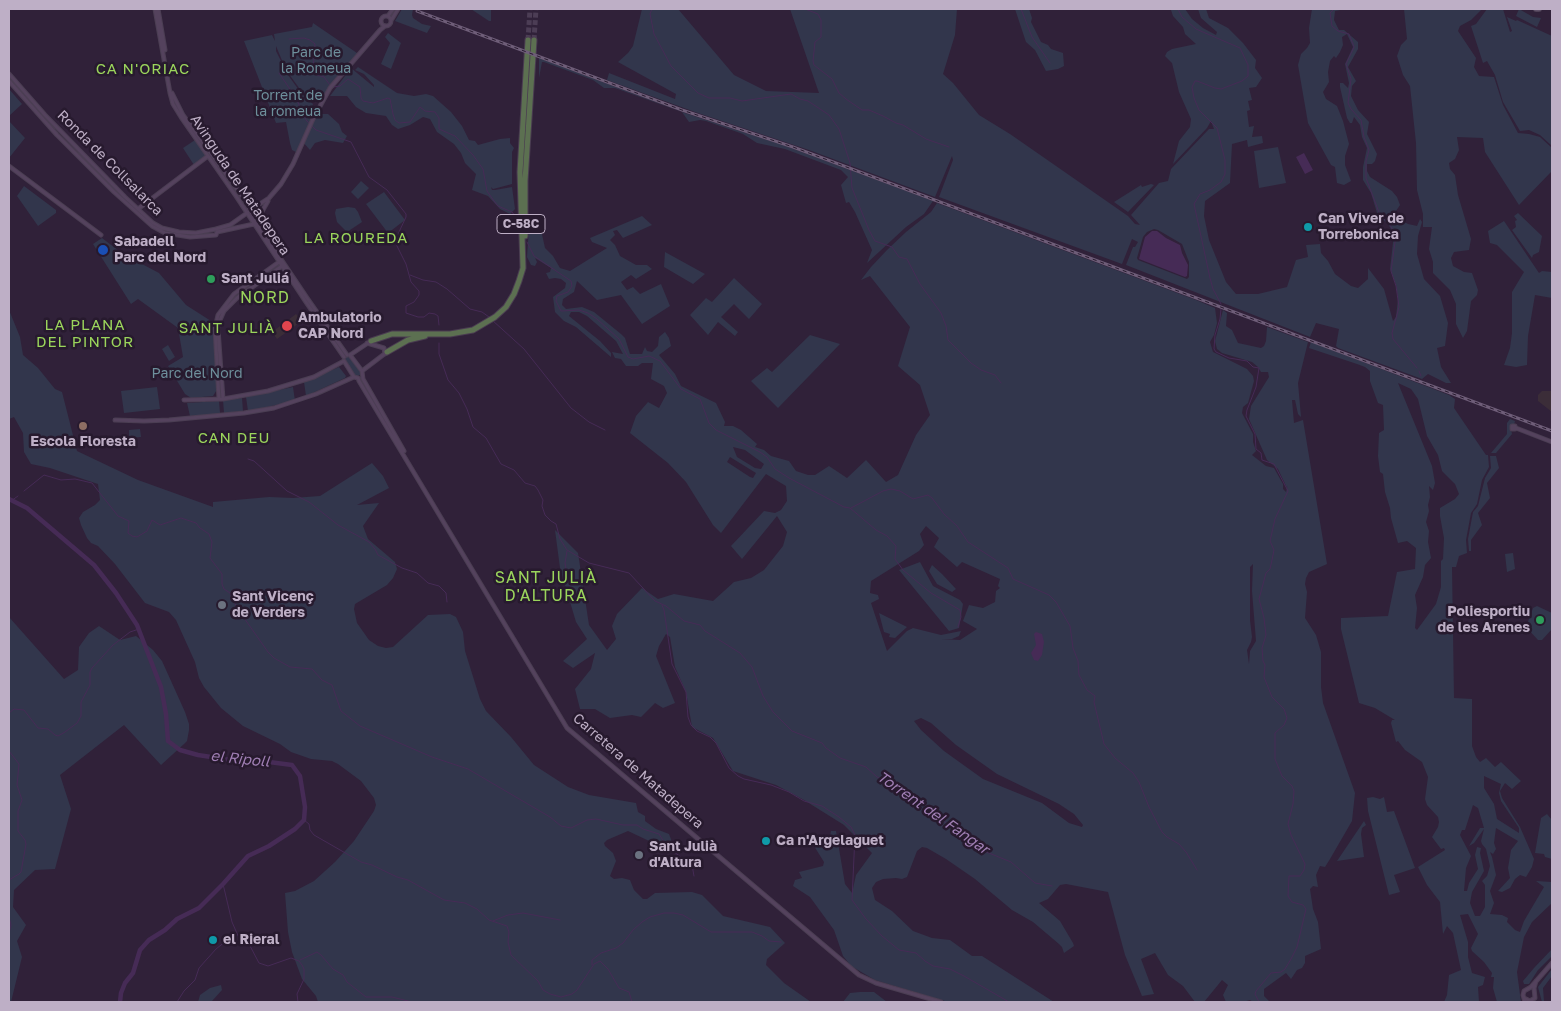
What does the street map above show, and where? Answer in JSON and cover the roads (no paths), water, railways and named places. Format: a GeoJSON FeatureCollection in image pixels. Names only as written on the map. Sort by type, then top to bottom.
{"type":"FeatureCollection","features":[{"type":"Feature","properties":{"kind":"highway","name":"C-58C"},"geometry":{"type":"LineString","coordinates":[[499,315],[520,282],[522,268],[520,177],[528,40]]}},
{"type":"Feature","properties":{"kind":"highway","name":"C-58C"},"geometry":{"type":"LineString","coordinates":[[386,354],[412,338],[460,334],[475,330],[499,315],[514,297],[519,287],[524,270],[525,181],[534,40]]}},
{"type":"Feature","properties":{"kind":"highway","name":"C-58C"},"geometry":{"type":"LineString","coordinates":[[369,342],[387,335],[401,333],[460,333],[491,321]]}},
{"type":"Feature","properties":{"kind":"street","name":"Avinguda de Matadepera"},"geometry":{"type":"LineString","coordinates":[[157,9],[174,101],[279,262],[359,375],[399,440],[410,465]]}},
{"type":"Feature","properties":{"kind":"street"},"geometry":{"type":"LineString","coordinates":[[380,30],[382,18],[388,16],[393,9]]}},
{"type":"Feature","properties":{"kind":"street"},"geometry":{"type":"LineString","coordinates":[[217,231],[255,223],[292,167],[324,96],[380,30],[391,24],[391,20],[398,9]]}},
{"type":"Feature","properties":{"kind":"street"},"geometry":{"type":"LineString","coordinates":[[388,16],[391,20]]}},
{"type":"Feature","properties":{"kind":"street"},"geometry":{"type":"LineString","coordinates":[[381,23],[385,26]]}},
{"type":"Feature","properties":{"kind":"street","name":"Ronda de Collsalarca"},"geometry":{"type":"LineString","coordinates":[[9,74],[135,210]]}},
{"type":"Feature","properties":{"kind":"street","name":"Ronda de Collsalarca"},"geometry":{"type":"LineString","coordinates":[[9,81],[42,118],[135,210],[153,223],[164,229],[188,233],[212,232],[214,229],[217,231]]}},
{"type":"Feature","properties":{"kind":"street"},"geometry":{"type":"LineString","coordinates":[[135,210],[209,155]]}},
{"type":"Feature","properties":{"kind":"street"},"geometry":{"type":"LineString","coordinates":[[9,166],[101,235]]}},
{"type":"Feature","properties":{"kind":"street"},"geometry":{"type":"LineString","coordinates":[[217,231],[270,198]]}},
{"type":"Feature","properties":{"kind":"street"},"geometry":{"type":"LineString","coordinates":[[257,207],[261,213]]}},
{"type":"Feature","properties":{"kind":"street"},"geometry":{"type":"LineString","coordinates":[[236,220],[238,225],[242,226]]}},
{"type":"Feature","properties":{"kind":"street","name":"Avinguda de Matadepera"},"geometry":{"type":"LineString","coordinates":[[255,223],[359,375]]}},
{"type":"Feature","properties":{"kind":"street"},"geometry":{"type":"LineString","coordinates":[[221,399],[215,328],[218,316],[234,294],[279,262]]}},
{"type":"Feature","properties":{"kind":"street"},"geometry":{"type":"LineString","coordinates":[[221,399],[218,330],[224,311],[237,298],[282,266]]}},
{"type":"Feature","properties":{"kind":"street"},"geometry":{"type":"LineString","coordinates":[[184,400],[221,399],[281,388],[314,377],[369,342],[384,348],[386,354]]}},
{"type":"Feature","properties":{"kind":"street","name":"C-58C"},"geometry":{"type":"LineString","coordinates":[[359,375],[386,354]]}},
{"type":"Feature","properties":{"kind":"street"},"geometry":{"type":"LineString","coordinates":[[115,420],[144,421],[222,415],[274,408],[316,394],[359,375]]}},
{"type":"Feature","properties":{"kind":"street"},"geometry":{"type":"LineString","coordinates":[[1516,428],[1552,442]]}},
{"type":"Feature","properties":{"kind":"street","name":"Carretera de Matadepera"},"geometry":{"type":"LineString","coordinates":[[410,465],[567,728],[859,975],[876,984],[941,1002]]}},
{"type":"Feature","properties":{"kind":"street"},"geometry":{"type":"LineString","coordinates":[[1537,980],[1534,990],[1536,997],[1530,1002],[1524,1000],[1523,992],[1552,963]]}},
{"type":"Feature","properties":{"kind":"street"},"geometry":{"type":"LineString","coordinates":[[1528,988],[1534,990]]}},
{"type":"Feature","properties":{"kind":"waterway"},"geometry":{"type":"LineString","coordinates":[[652,9],[650,14],[654,34],[671,66],[698,93],[709,98],[730,98],[742,101],[791,94],[808,101],[829,115],[839,129],[850,163],[852,188],[875,241],[892,247],[899,257],[907,259],[920,284],[941,313],[946,326],[948,340],[971,363],[981,370],[995,375],[1001,383]]}},
{"type":"Feature","properties":{"kind":"waterway"},"geometry":{"type":"LineString","coordinates":[[805,9],[818,14],[821,20],[821,37],[815,42],[814,65],[832,79],[839,93],[862,110],[869,110],[903,125],[926,139],[949,147]]}},
{"type":"Feature","properties":{"kind":"waterway"},"geometry":{"type":"LineString","coordinates":[[1021,9],[1032,37],[1050,63]]}},
{"type":"Feature","properties":{"kind":"waterway"},"geometry":{"type":"LineString","coordinates":[[1178,9],[1182,17],[1196,29],[1240,48],[1248,65],[1248,76],[1242,81],[1221,89],[1195,81],[1192,87],[1199,110],[1217,128],[1225,160],[1225,174],[1221,182],[1200,194],[1194,204],[1210,278],[1213,289],[1221,304]]}},
{"type":"Feature","properties":{"kind":"waterway"},"geometry":{"type":"LineString","coordinates":[[1334,9],[1330,13],[1332,26],[1338,31],[1349,34],[1354,47],[1346,64],[1351,79],[1348,103],[1361,120],[1369,150],[1366,161],[1366,178],[1380,215],[1390,225],[1396,235],[1391,271],[1396,286],[1399,307],[1392,333],[1393,339],[1417,368]]}},
{"type":"Feature","properties":{"kind":"waterway"},"geometry":{"type":"LineString","coordinates":[[289,39],[304,38],[315,44],[314,74],[324,77],[330,85]]}},
{"type":"Feature","properties":{"kind":"waterway"},"geometry":{"type":"LineString","coordinates":[[279,73],[296,98],[306,120],[316,130],[351,142],[369,177],[387,190],[406,214],[396,244],[406,264],[411,282],[419,291],[419,295],[414,302],[406,306],[406,313],[418,317],[424,317],[429,313],[435,314],[438,316],[439,325]]}},
{"type":"Feature","properties":{"kind":"waterway"},"geometry":{"type":"LineString","coordinates":[[333,87],[340,86],[348,79],[360,87],[363,101],[373,103],[390,99],[395,120],[399,123],[410,122],[420,107],[425,111],[435,112],[439,118],[439,129],[455,136],[473,155],[483,169],[487,191],[498,206],[512,212],[515,216],[512,220],[518,223]]}},
{"type":"Feature","properties":{"kind":"waterway"},"geometry":{"type":"LineString","coordinates":[[527,242],[534,256],[571,281],[572,286],[568,292],[557,296],[556,301],[561,311],[579,310],[597,319],[619,339],[628,357],[633,359],[649,356],[660,361],[681,389],[700,399],[709,423],[716,430],[760,452],[767,457],[775,469],[844,507],[850,508],[876,530],[887,536],[896,546],[895,559],[903,570],[931,593],[960,610],[961,617],[958,627]]}},
{"type":"Feature","properties":{"kind":"waterway"},"geometry":{"type":"LineString","coordinates":[[410,275],[436,282],[470,309],[482,312],[489,317]]}},
{"type":"Feature","properties":{"kind":"waterway"},"geometry":{"type":"LineString","coordinates":[[1221,309],[1214,349],[1216,352],[1229,358],[1247,361],[1253,367],[1259,368],[1256,387],[1246,416],[1255,434],[1256,449],[1261,453],[1262,460],[1274,464],[1288,491],[1275,519],[1270,541],[1274,550],[1270,569],[1266,573],[1259,599],[1266,635],[1262,648],[1265,665],[1264,677],[1272,697],[1284,709],[1287,718],[1284,725],[1275,733],[1275,759],[1282,776],[1292,786],[1294,791],[1288,824],[1291,835],[1305,864],[1300,876],[1289,876],[1288,896],[1292,902],[1303,905],[1306,909],[1297,947],[1291,959],[1285,969],[1281,972],[1271,973],[1256,991],[1255,994],[1259,1002]]}},
{"type":"Feature","properties":{"kind":"waterway"},"geometry":{"type":"LineString","coordinates":[[492,320],[524,349],[571,408],[589,422],[605,430]]}},
{"type":"Feature","properties":{"kind":"waterway","name":"Torrent del Fangar"},"geometry":{"type":"LineString","coordinates":[[439,343],[439,354],[448,380],[459,393],[473,427],[486,438],[501,464],[514,470],[525,483],[535,486],[543,500],[542,506],[545,515],[556,524],[560,539],[567,550],[589,563],[629,573],[655,601],[666,606],[684,621],[700,625],[705,631],[740,653],[752,667],[763,696],[773,712],[792,731],[822,743],[840,758],[866,767],[877,777],[891,783],[935,811],[948,825],[984,851],[1011,862],[1035,883],[1052,886]]}},
{"type":"Feature","properties":{"kind":"waterway"},"geometry":{"type":"LineString","coordinates":[[1419,371],[1421,376]]}},
{"type":"Feature","properties":{"kind":"waterway"},"geometry":{"type":"LineString","coordinates":[[248,459],[254,461],[287,491],[309,502],[338,525],[369,542],[378,555],[402,568],[417,573],[428,583],[439,586],[446,593],[447,602]]}},
{"type":"Feature","properties":{"kind":"waterway"},"geometry":{"type":"LineString","coordinates":[[24,491],[44,475],[61,480],[75,479],[92,483],[118,516],[129,521],[128,533],[137,537],[147,531],[152,520],[160,525],[181,518],[196,523],[209,534],[212,542],[210,558],[222,574],[224,589],[230,593],[237,608],[268,652],[274,658],[290,667],[312,669],[322,680],[332,685],[341,711],[360,726],[432,757],[468,769],[550,817],[561,826],[571,828],[587,820],[596,819],[623,825],[637,825],[659,834],[667,847],[692,865],[694,876]]}},
{"type":"Feature","properties":{"kind":"waterway"},"geometry":{"type":"LineString","coordinates":[[851,508],[883,491],[891,489],[900,491],[913,499],[928,495],[957,526],[968,542],[1008,568],[1013,579],[1049,595],[1056,602],[1070,626],[1073,648],[1078,661],[1079,675],[1087,690],[1095,696],[1094,702],[1104,744],[1115,758],[1133,773],[1162,832],[1179,844],[1197,870]]}},
{"type":"Feature","properties":{"kind":"waterway","name":"el Ripoll"},"geometry":{"type":"LineString","coordinates":[[11,501],[18,496]]}},
{"type":"Feature","properties":{"kind":"waterway","name":"el Ripoll"},"geometry":{"type":"LineString","coordinates":[[9,499],[27,508],[94,565],[116,593],[137,625],[161,687],[168,741],[180,750],[198,755],[237,761],[292,765],[300,776],[305,807],[304,820],[295,829],[269,846],[248,856],[199,908],[177,919],[165,930],[149,940],[140,950],[133,973],[125,983],[121,993],[120,1002]]}},
{"type":"Feature","properties":{"kind":"waterway"},"geometry":{"type":"LineString","coordinates":[[567,551],[565,563],[571,590],[582,600]]}},
{"type":"Feature","properties":{"kind":"waterway"},"geometry":{"type":"LineString","coordinates":[[662,605],[672,664],[686,692],[688,717],[691,725],[716,743],[729,768],[738,776],[771,785],[789,792],[804,801],[822,806],[851,827],[855,835],[852,900],[882,936],[899,950],[916,953],[933,966],[950,969],[1009,1002]]}},
{"type":"Feature","properties":{"kind":"waterway"},"geometry":{"type":"LineString","coordinates":[[9,713],[14,709],[24,710],[38,728],[48,729],[58,736],[65,732],[77,723],[81,716],[81,702],[90,685],[90,672],[92,668],[113,645],[130,632],[139,629]]}},
{"type":"Feature","properties":{"kind":"waterway"},"geometry":{"type":"LineString","coordinates":[[9,751],[19,764],[17,785],[22,800],[18,811],[18,831],[26,844],[21,872],[9,880]]}},
{"type":"Feature","properties":{"kind":"waterway"},"geometry":{"type":"LineString","coordinates":[[304,820],[309,824],[310,830],[314,835],[361,862],[408,880],[444,900],[465,903],[477,909],[489,920],[507,926],[511,955],[538,981],[543,990],[550,994],[561,997],[572,994],[577,990],[594,964],[600,961],[608,969],[619,988],[629,992],[632,1002]]}},
{"type":"Feature","properties":{"kind":"waterway"},"geometry":{"type":"LineString","coordinates":[[223,884],[232,922],[239,938],[249,944],[259,963],[268,966],[291,958],[299,961],[302,965],[304,979],[297,994],[298,1002]]}},
{"type":"Feature","properties":{"kind":"waterway"},"geometry":{"type":"LineString","coordinates":[[493,921],[508,915],[523,913],[560,920]]}},
{"type":"Feature","properties":{"kind":"waterway"},"geometry":{"type":"LineString","coordinates":[[592,965],[592,960],[601,953],[616,948],[623,943],[642,922],[650,917],[664,913],[683,915],[711,932],[752,932],[769,941],[781,942]]}},
{"type":"Feature","properties":{"kind":"waterway"},"geometry":{"type":"LineString","coordinates":[[9,917],[11,925],[9,933]]}},
{"type":"Feature","properties":{"kind":"waterway"},"geometry":{"type":"LineString","coordinates":[[177,1002],[184,991],[195,980],[199,968],[216,949],[236,933]]}},
{"type":"Feature","properties":{"kind":"waterway"},"geometry":{"type":"LineString","coordinates":[[300,960],[317,952],[333,969],[343,975],[347,982],[366,997],[392,997],[412,1002]]}},
{"type":"Feature","properties":{"kind":"tunnel"},"geometry":{"type":"LineString","coordinates":[[528,40],[530,9]]}},
{"type":"Feature","properties":{"kind":"tunnel"},"geometry":{"type":"LineString","coordinates":[[534,40],[536,9]]}},
{"type":"Feature","properties":{"kind":"railway"},"geometry":{"type":"LineString","coordinates":[[417,11],[682,110],[793,147],[1552,431]]}},
{"type":"Feature","properties":{"kind":"place","name":"Can Viver de Torrebonica"},"geometry":{"type":"Point","coordinates":[1308,227]}},
{"type":"Feature","properties":{"kind":"place","name":"Sabadell Parc del Nord"},"geometry":{"type":"Point","coordinates":[103,250]}},
{"type":"Feature","properties":{"kind":"place","name":"Sant Juliá"},"geometry":{"type":"Point","coordinates":[211,279]}},
{"type":"Feature","properties":{"kind":"place","name":"Ambulatorio CAP Nord"},"geometry":{"type":"Point","coordinates":[287,326]}},
{"type":"Feature","properties":{"kind":"place","name":"Escola Floresta"},"geometry":{"type":"Point","coordinates":[83,426]}},
{"type":"Feature","properties":{"kind":"place","name":"Sant Vicenç de Verders"},"geometry":{"type":"Point","coordinates":[222,605]}},
{"type":"Feature","properties":{"kind":"place","name":"Poliesportiu de les Arenes"},"geometry":{"type":"Point","coordinates":[1540,620]}},
{"type":"Feature","properties":{"kind":"place","name":"Ca n'Argelaguet"},"geometry":{"type":"Point","coordinates":[766,841]}},
{"type":"Feature","properties":{"kind":"place","name":"Sant Julià d'Altura"},"geometry":{"type":"Point","coordinates":[639,855]}},
{"type":"Feature","properties":{"kind":"place","name":"el Rieral"},"geometry":{"type":"Point","coordinates":[213,940]}},
{"type":"Feature","properties":{"kind":"district","name":"CA N'ORIAC"},"geometry":{"type":"Point","coordinates":[143,69]}},
{"type":"Feature","properties":{"kind":"district","name":"LA ROUREDA"},"geometry":{"type":"Point","coordinates":[356,238]}},
{"type":"Feature","properties":{"kind":"district","name":"NORD"},"geometry":{"type":"Point","coordinates":[265,298]}},
{"type":"Feature","properties":{"kind":"district","name":"SANT JULIÀ"},"geometry":{"type":"Point","coordinates":[227,328]}},
{"type":"Feature","properties":{"kind":"district","name":"LA PLANA DEL PINTOR"},"geometry":{"type":"Point","coordinates":[85,334]}},
{"type":"Feature","properties":{"kind":"district","name":"CAN DEU"},"geometry":{"type":"Point","coordinates":[234,438]}},
{"type":"Feature","properties":{"kind":"district","name":"SANT JULIÀ D'ALTURA"},"geometry":{"type":"Point","coordinates":[546,587]}},
{"type":"Feature","properties":{"kind":"park label","name":"Parc de la Romeua"},"geometry":{"type":"Point","coordinates":[316,62]}},
{"type":"Feature","properties":{"kind":"park label","name":"Torrent de la romeua"},"geometry":{"type":"Point","coordinates":[288,104]}},
{"type":"Feature","properties":{"kind":"park label","name":"Parc del Nord"},"geometry":{"type":"Point","coordinates":[197,374]}}]}
